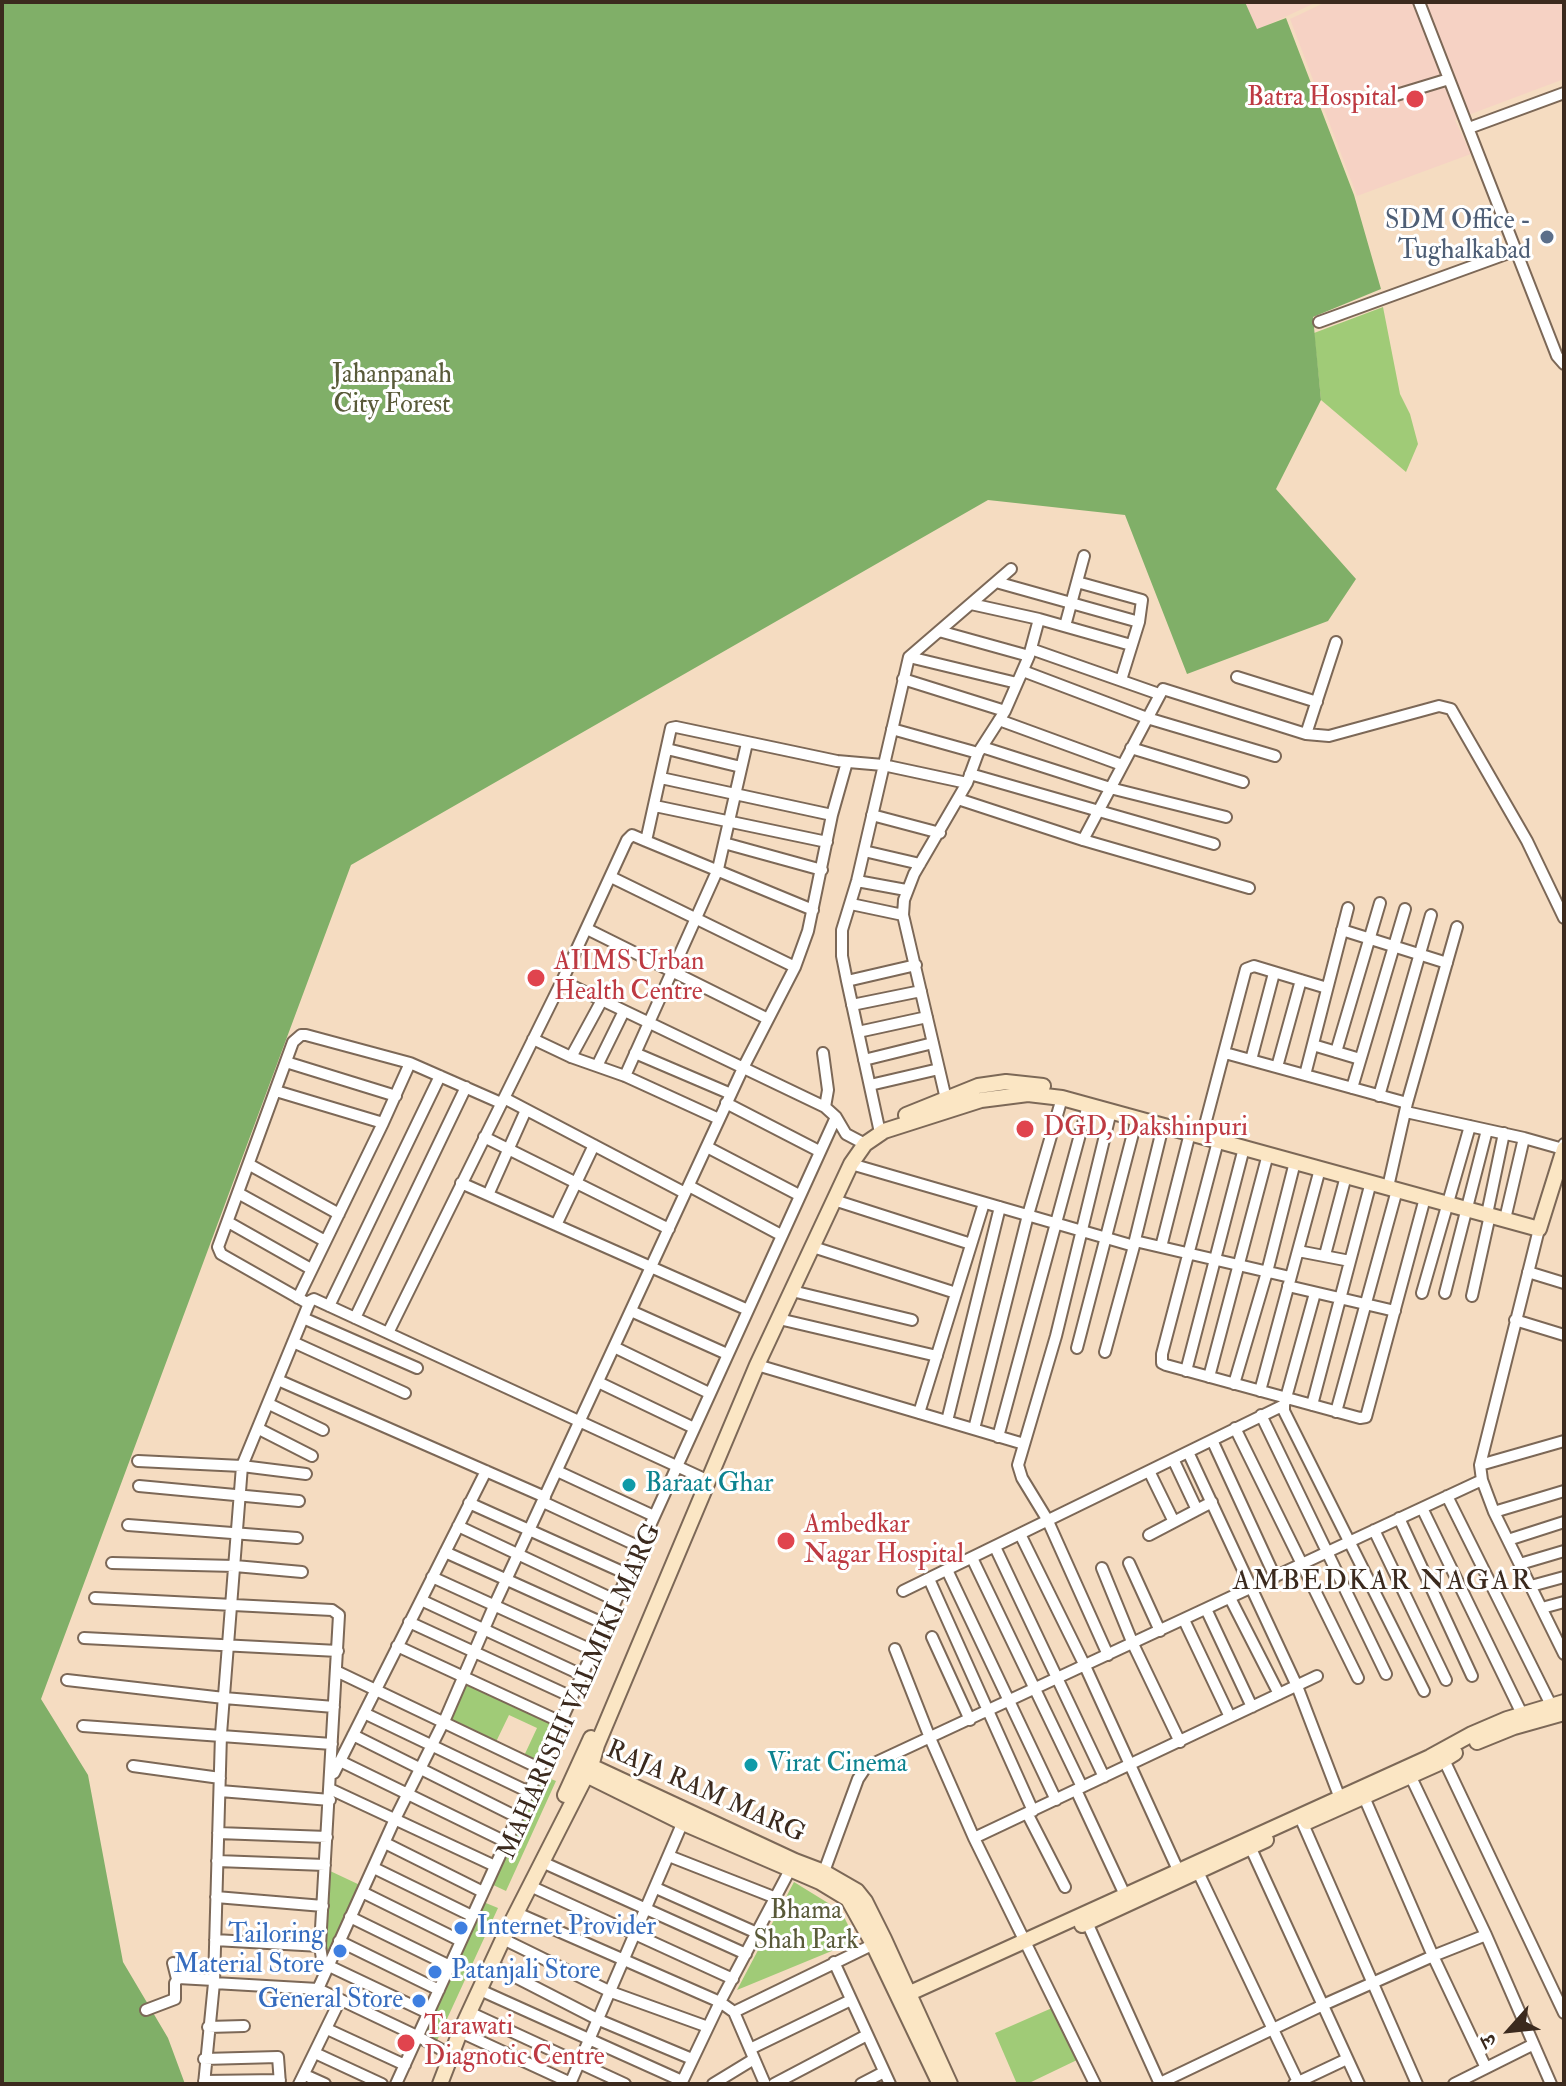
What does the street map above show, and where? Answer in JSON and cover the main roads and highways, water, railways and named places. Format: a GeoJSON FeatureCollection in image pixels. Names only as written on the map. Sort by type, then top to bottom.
{"type":"FeatureCollection","features":[{"type":"Feature","properties":{"kind":"place","name":"Batra Hospital"},"geometry":{"type":"Point","coordinates":[1415,99]}},
{"type":"Feature","properties":{"kind":"place","name":"SDM Office - Tughalkabad"},"geometry":{"type":"Point","coordinates":[1547,237]}},
{"type":"Feature","properties":{"kind":"place","name":"AIIMS Urban Health Centre"},"geometry":{"type":"Point","coordinates":[536,978]}},
{"type":"Feature","properties":{"kind":"place","name":"DGD, Dakshinpuri"},"geometry":{"type":"Point","coordinates":[1025,1129]}},
{"type":"Feature","properties":{"kind":"place","name":"Baraat Ghar"},"geometry":{"type":"Point","coordinates":[629,1485]}},
{"type":"Feature","properties":{"kind":"place","name":"Ambedkar Nagar Hospital"},"geometry":{"type":"Point","coordinates":[786,1541]}},
{"type":"Feature","properties":{"kind":"place","name":"Virat Cinema"},"geometry":{"type":"Point","coordinates":[751,1765]}},
{"type":"Feature","properties":{"kind":"place","name":"Internet Provider"},"geometry":{"type":"Point","coordinates":[461,1928]}},
{"type":"Feature","properties":{"kind":"place","name":"Tailoring Material Store"},"geometry":{"type":"Point","coordinates":[340,1951]}},
{"type":"Feature","properties":{"kind":"place","name":"Patanjali Store"},"geometry":{"type":"Point","coordinates":[435,1972]}},
{"type":"Feature","properties":{"kind":"place","name":"General Store"},"geometry":{"type":"Point","coordinates":[419,2001]}},
{"type":"Feature","properties":{"kind":"place","name":"Tarawati Diagnotic Centre"},"geometry":{"type":"Point","coordinates":[406,2043]}},
{"type":"Feature","properties":{"kind":"district","name":"AMBEDKAR NAGAR"},"geometry":{"type":"Point","coordinates":[1383,1583]}},
{"type":"Feature","properties":{"kind":"park label","name":"Jahanpanah City Forest"},"geometry":{"type":"Point","coordinates":[392,391]}},
{"type":"Feature","properties":{"kind":"park label","name":"Bhama Shah Park"},"geometry":{"type":"Point","coordinates":[806,1927]}}]}
